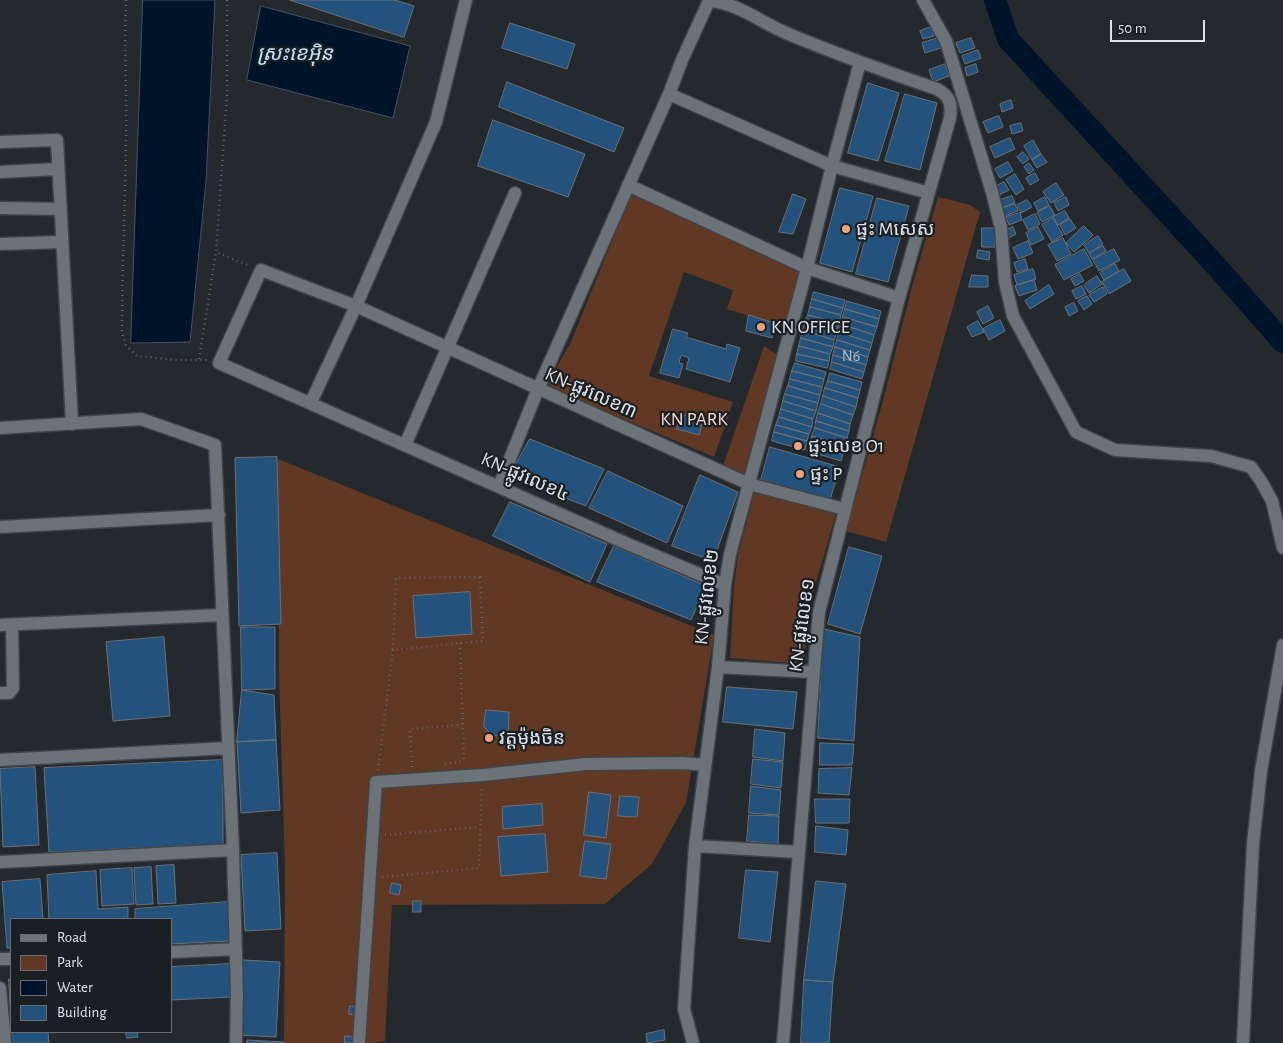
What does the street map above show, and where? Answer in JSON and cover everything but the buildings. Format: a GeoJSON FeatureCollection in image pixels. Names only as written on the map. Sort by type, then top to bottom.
{"type":"FeatureCollection","features":[{"type":"Feature","properties":{"kind":"street"},"geometry":{"type":"LineString","coordinates":[[310,402],[356,306],[436,122],[466,0]]}},
{"type":"Feature","properties":{"kind":"street"},"geometry":{"type":"LineString","coordinates":[[499,486],[538,389],[669,94],[708,0]]}},
{"type":"Feature","properties":{"kind":"street","name":"KN-ផ្លូវលេខ១"},"geometry":{"type":"LineString","coordinates":[[708,0],[722,1],[785,33],[937,89],[945,93],[950,100],[951,109],[899,298],[819,612],[784,1043]]}},
{"type":"Feature","properties":{"kind":"street"},"geometry":{"type":"LineString","coordinates":[[923,0],[946,41],[985,167],[1001,228],[1005,282],[1014,316],[1076,432],[1115,450],[1211,456],[1251,467],[1272,501],[1283,548]]}},
{"type":"Feature","properties":{"kind":"street","name":"KN-ផ្លូវលេខ២"},"geometry":{"type":"LineString","coordinates":[[693,1043],[684,1009],[695,846],[718,667],[725,585],[730,554],[860,62]]}},
{"type":"Feature","properties":{"kind":"street"},"geometry":{"type":"LineString","coordinates":[[669,94],[832,166],[929,194]]}},
{"type":"Feature","properties":{"kind":"street"},"geometry":{"type":"LineString","coordinates":[[0,142],[57,140],[72,424]]}},
{"type":"Feature","properties":{"kind":"street"},"geometry":{"type":"LineString","coordinates":[[0,172],[58,169]]}},
{"type":"Feature","properties":{"kind":"street"},"geometry":{"type":"LineString","coordinates":[[628,185],[807,268],[899,298]]}},
{"type":"Feature","properties":{"kind":"street"},"geometry":{"type":"LineString","coordinates":[[406,444],[515,194]]}},
{"type":"Feature","properties":{"kind":"street"},"geometry":{"type":"LineString","coordinates":[[0,208],[60,209]]}},
{"type":"Feature","properties":{"kind":"street"},"geometry":{"type":"LineString","coordinates":[[0,244],[62,242]]}},
{"type":"Feature","properties":{"kind":"street"},"geometry":{"type":"LineString","coordinates":[[219,363],[261,270]]}},
{"type":"Feature","properties":{"kind":"street","name":"KN-ផ្លូវលេខ៣"},"geometry":{"type":"LineString","coordinates":[[261,270],[356,306],[749,484],[844,509]]}},
{"type":"Feature","properties":{"kind":"street","name":"KN-ផ្លូវលេខ៤"},"geometry":{"type":"LineString","coordinates":[[219,363],[406,444],[630,545],[725,585]]}},
{"type":"Feature","properties":{"kind":"street"},"geometry":{"type":"LineString","coordinates":[[0,428],[141,419],[215,445],[233,850],[236,1043]]}},
{"type":"Feature","properties":{"kind":"street"},"geometry":{"type":"LineString","coordinates":[[0,527],[219,515]]}},
{"type":"Feature","properties":{"kind":"street"},"geometry":{"type":"LineString","coordinates":[[0,693],[9,693],[13,688],[6,625],[222,615]]}},
{"type":"Feature","properties":{"kind":"street"},"geometry":{"type":"LineString","coordinates":[[1243,1043],[1253,844],[1261,772],[1283,645]]}},
{"type":"Feature","properties":{"kind":"street"},"geometry":{"type":"LineString","coordinates":[[718,667],[813,672]]}},
{"type":"Feature","properties":{"kind":"street"},"geometry":{"type":"LineString","coordinates":[[0,760],[228,748]]}},
{"type":"Feature","properties":{"kind":"street"},"geometry":{"type":"LineString","coordinates":[[360,1043],[376,782],[483,775],[586,764],[683,763],[705,765]]}},
{"type":"Feature","properties":{"kind":"street"},"geometry":{"type":"LineString","coordinates":[[695,846],[799,852]]}},
{"type":"Feature","properties":{"kind":"street"},"geometry":{"type":"LineString","coordinates":[[0,862],[233,850]]}},
{"type":"Feature","properties":{"kind":"street"},"geometry":{"type":"LineString","coordinates":[[172,952],[236,949]]}},
{"type":"Feature","properties":{"kind":"street"},"geometry":{"type":"LineString","coordinates":[[0,988],[4,1043]]}},
{"type":"Feature","properties":{"kind":"path"},"geometry":{"type":"LineString","coordinates":[[126,0],[126,140],[122,333],[126,345],[137,356],[178,360],[206,359],[219,363]]}},
{"type":"Feature","properties":{"kind":"path"},"geometry":{"type":"LineString","coordinates":[[199,360],[216,252],[227,94],[227,0]]}},
{"type":"Feature","properties":{"kind":"path"},"geometry":{"type":"LineString","coordinates":[[216,252],[261,270]]}},
{"type":"Feature","properties":{"kind":"path"},"geometry":{"type":"LineString","coordinates":[[376,782],[393,650],[396,578],[480,577],[483,641],[393,650]]}},
{"type":"Feature","properties":{"kind":"path"},"geometry":{"type":"LineString","coordinates":[[460,642],[465,776]]}},
{"type":"Feature","properties":{"kind":"path"},"geometry":{"type":"LineString","coordinates":[[412,768],[410,729],[462,725]]}},
{"type":"Feature","properties":{"kind":"path"},"geometry":{"type":"LineString","coordinates":[[438,764],[464,762]]}},
{"type":"Feature","properties":{"kind":"path"},"geometry":{"type":"LineString","coordinates":[[370,878],[479,868],[479,827],[483,775]]}},
{"type":"Feature","properties":{"kind":"path"},"geometry":{"type":"LineString","coordinates":[[374,836],[479,827]]}},
{"type":"Feature","properties":{"kind":"green space","name":"KN PARK"},"geometry":{"type":"Polygon","coordinates":[[[631,194],[804,270],[791,329],[727,309],[733,290],[684,272],[649,376],[733,402],[714,457],[546,386],[571,342],[631,194]]]}},
{"type":"Feature","properties":{"kind":"green space"},"geometry":{"type":"Polygon","coordinates":[[[938,197],[970,205],[980,212],[886,542],[846,531],[938,197]]]}},
{"type":"Feature","properties":{"kind":"green space"},"geometry":{"type":"Polygon","coordinates":[[[764,346],[781,357],[747,477],[723,466],[764,346]]]}},
{"type":"Feature","properties":{"kind":"green space","name":"វត្តម៉ុងចិន"},"geometry":{"type":"Polygon","coordinates":[[[278,459],[714,635],[686,803],[652,864],[605,904],[392,905],[385,1041],[373,1043],[284,1043],[285,869],[279,673],[278,459]]]}},
{"type":"Feature","properties":{"kind":"green space"},"geometry":{"type":"Polygon","coordinates":[[[754,493],[836,514],[809,606],[804,664],[730,658],[734,586],[738,555],[754,493]]]}},
{"type":"Feature","properties":{"kind":"water"},"geometry":{"type":"Polygon","coordinates":[[[143,0],[215,0],[206,181],[190,342],[131,343],[143,0]]]}},
{"type":"Feature","properties":{"kind":"water","name":"ស្រះខេអ៊ិន"},"geometry":{"type":"Polygon","coordinates":[[[261,6],[410,46],[393,118],[247,80],[261,6]]]}},
{"type":"Feature","properties":{"kind":"waterway"},"geometry":{"type":"LineString","coordinates":[[995,0],[1008,39],[1217,267],[1283,342]]}},
{"type":"Feature","properties":{"kind":"place","name":"ផ្ទះ Mសេស"},"geometry":{"type":"Point","coordinates":[846,229]}},
{"type":"Feature","properties":{"kind":"place","name":"KN OFFICE"},"geometry":{"type":"Point","coordinates":[761,327]}},
{"type":"Feature","properties":{"kind":"place","name":"ផ្ទះលេខ O1"},"geometry":{"type":"Point","coordinates":[798,446]}},
{"type":"Feature","properties":{"kind":"place","name":"ផ្ទះ P"},"geometry":{"type":"Point","coordinates":[800,474]}},
{"type":"Feature","properties":{"kind":"place","name":"វត្តម៉ុងចិន"},"geometry":{"type":"Point","coordinates":[489,738]}}]}
